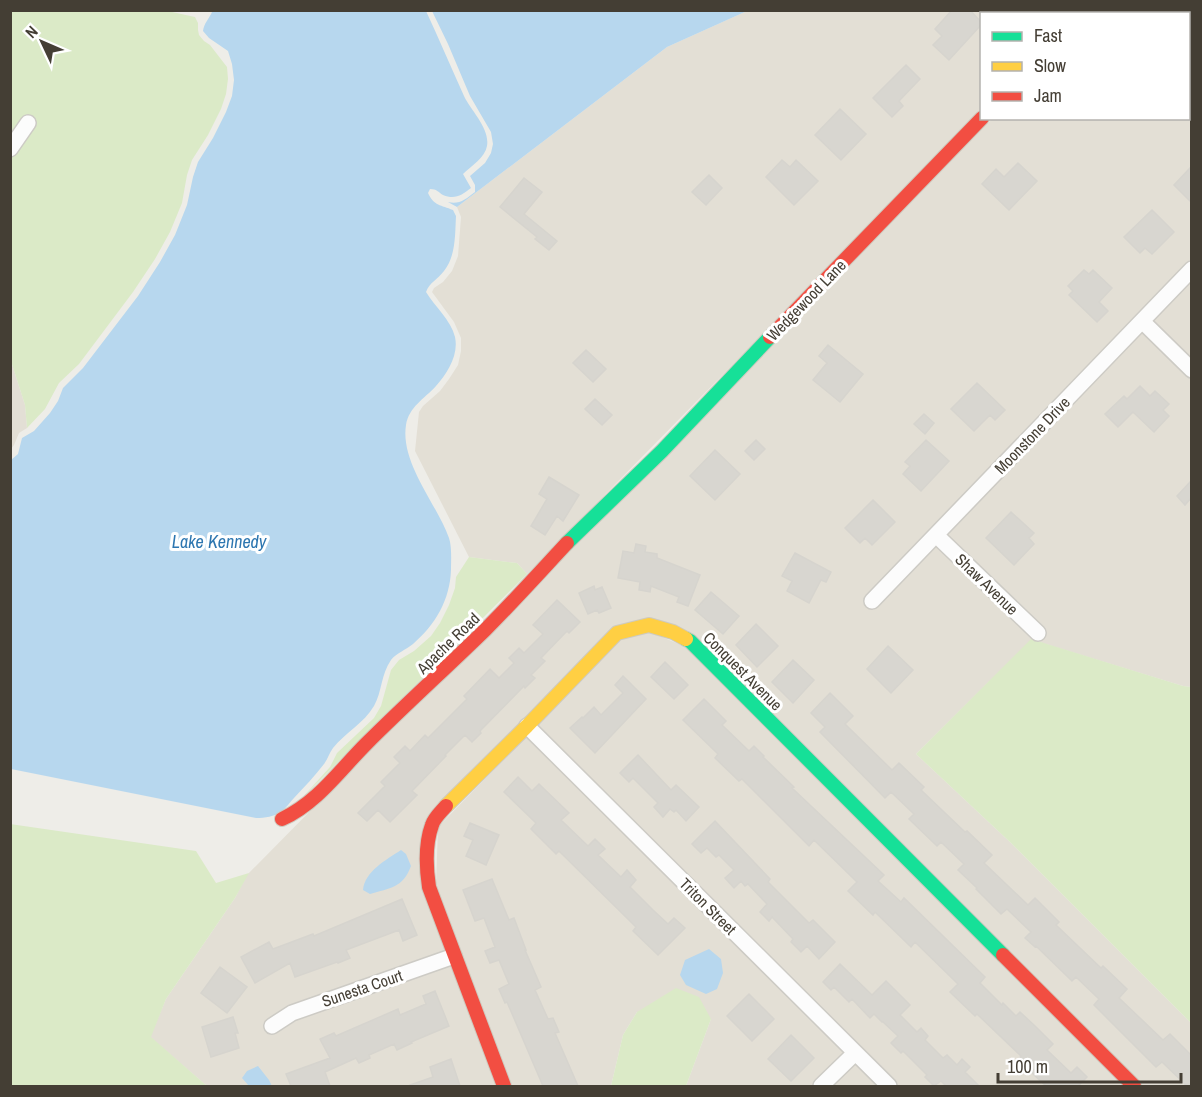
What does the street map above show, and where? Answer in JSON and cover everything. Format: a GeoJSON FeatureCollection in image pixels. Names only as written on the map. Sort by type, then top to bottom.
{"type":"FeatureCollection","features":[{"type":"Feature","properties":{"kind":"street","name":"Wedgewood Lane"},"geometry":{"type":"LineString","coordinates":[[630,482],[662,452],[980,120]]}},
{"type":"Feature","properties":{"kind":"street"},"geometry":{"type":"LineString","coordinates":[[10,149],[28,123]]}},
{"type":"Feature","properties":{"kind":"street","name":"Moonstone Drive"},"geometry":{"type":"LineString","coordinates":[[872,601],[1191,269]]}},
{"type":"Feature","properties":{"kind":"street"},"geometry":{"type":"LineString","coordinates":[[1142,321],[1191,370]]}},
{"type":"Feature","properties":{"kind":"street","name":"Apache Road"},"geometry":{"type":"LineString","coordinates":[[282,819],[311,801],[365,745],[500,615],[521,590],[630,482]]}},
{"type":"Feature","properties":{"kind":"street","name":"Shaw Avenue"},"geometry":{"type":"LineString","coordinates":[[936,535],[1038,633]]}},
{"type":"Feature","properties":{"kind":"street","name":"Conquest Avenue"},"geometry":{"type":"LineString","coordinates":[[504,1086],[429,887],[427,847],[432,823],[451,800],[617,633],[649,626],[673,632],[690,641],[1134,1086]]}},
{"type":"Feature","properties":{"kind":"street","name":"Triton Street"},"geometry":{"type":"LineString","coordinates":[[527,726],[889,1086]]}},
{"type":"Feature","properties":{"kind":"street","name":"Sunesta Court"},"geometry":{"type":"LineString","coordinates":[[272,1026],[292,1013],[454,956]]}},
{"type":"Feature","properties":{"kind":"street"},"geometry":{"type":"LineString","coordinates":[[821,1086],[855,1053]]}},
{"type":"Feature","properties":{"kind":"shaded area"},"geometry":{"type":"Polygon","coordinates":[[[747,11],[1077,11],[980,12],[980,110],[527,574],[517,563],[469,557],[415,451],[419,412],[449,379],[458,365],[461,351],[461,338],[454,322],[432,292],[452,271],[458,256],[461,217],[457,207],[667,47],[747,11]]]}},
{"type":"Feature","properties":{"kind":"shaded area"},"geometry":{"type":"Polygon","coordinates":[[[1190,73],[1191,259],[863,601],[873,610],[937,544],[1038,642],[1031,640],[916,754],[1011,843],[1191,1023],[1191,1086],[1143,1086],[694,637],[647,619],[427,818],[446,951],[289,1007],[263,1024],[271,1035],[296,1019],[451,964],[497,1086],[207,1086],[150,1037],[166,999],[235,898],[247,875],[991,120],[1190,120],[1190,73]]]}},
{"type":"Feature","properties":{"kind":"shaded area"},"geometry":{"type":"Polygon","coordinates":[[[1191,279],[1191,362],[1151,321],[1191,279]]]}},
{"type":"Feature","properties":{"kind":"shaded area"},"geometry":{"type":"Polygon","coordinates":[[[1143,330],[1191,379],[1191,687],[1039,642],[1047,633],[945,536],[1143,330]]]}},
{"type":"Feature","properties":{"kind":"shaded area"},"geometry":{"type":"Polygon","coordinates":[[[10,358],[25,405],[27,428],[19,433],[11,449],[10,358]]]}},
{"type":"Feature","properties":{"kind":"shaded area"},"geometry":{"type":"Polygon","coordinates":[[[650,632],[686,647],[1125,1086],[897,1086],[536,727],[621,639],[650,632]]]}},
{"type":"Feature","properties":{"kind":"shaded area"},"geometry":{"type":"Polygon","coordinates":[[[528,735],[845,1052],[811,1086],[686,1086],[711,1019],[637,1012],[623,1035],[611,1086],[511,1086],[436,886],[438,827],[528,735]]]}},
{"type":"Feature","properties":{"kind":"shaded area"},"geometry":{"type":"Polygon","coordinates":[[[855,1062],[880,1086],[831,1086],[855,1062]]]}},
{"type":"Feature","properties":{"kind":"green space"},"geometry":{"type":"Polygon","coordinates":[[[163,10],[195,17],[199,35],[227,67],[226,94],[208,135],[192,160],[182,203],[155,259],[79,364],[59,383],[45,409],[27,428],[25,405],[10,358],[10,11],[163,10]]]}},
{"type":"Feature","properties":{"kind":"green space"},"geometry":{"type":"Polygon","coordinates":[[[469,557],[517,563],[527,574],[301,799],[330,767],[337,753],[374,718],[381,706],[391,670],[399,660],[431,636],[449,605],[456,577],[469,557]]]}},
{"type":"Feature","properties":{"kind":"green space"},"geometry":{"type":"Polygon","coordinates":[[[1031,639],[1191,687],[1191,1023],[1011,843],[916,754],[1031,639]]]}},
{"type":"Feature","properties":{"kind":"green space"},"geometry":{"type":"Polygon","coordinates":[[[10,824],[196,851],[216,883],[249,873],[235,898],[166,999],[151,1037],[207,1086],[11,1086],[10,824]]]}},
{"type":"Feature","properties":{"kind":"green space"},"geometry":{"type":"Polygon","coordinates":[[[676,988],[699,997],[711,1019],[686,1086],[611,1086],[623,1035],[637,1012],[676,988]]]}},
{"type":"Feature","properties":{"kind":"water","name":"Lake Kennedy"},"geometry":{"type":"Polygon","coordinates":[[[211,11],[426,11],[464,96],[483,126],[487,139],[484,154],[463,174],[471,188],[455,197],[443,195],[432,189],[428,193],[435,203],[453,210],[456,216],[451,259],[426,292],[450,325],[456,344],[454,357],[444,376],[410,413],[406,425],[408,454],[450,542],[451,570],[448,592],[440,611],[428,629],[413,644],[391,660],[385,671],[377,701],[370,712],[333,748],[321,768],[282,811],[263,818],[11,769],[11,460],[18,454],[22,438],[34,431],[50,413],[63,388],[83,368],[138,296],[175,235],[187,205],[198,162],[213,138],[232,96],[234,80],[228,51],[203,31],[211,11]]]}},
{"type":"Feature","properties":{"kind":"water"},"geometry":{"type":"Polygon","coordinates":[[[432,11],[747,11],[667,47],[457,207],[448,202],[459,202],[475,192],[475,185],[470,176],[485,163],[493,144],[491,132],[470,96],[432,11]]]}},
{"type":"Feature","properties":{"kind":"water"},"geometry":{"type":"Polygon","coordinates":[[[401,850],[406,854],[411,866],[404,879],[395,886],[370,894],[363,890],[372,872],[401,850]]]}},
{"type":"Feature","properties":{"kind":"water"},"geometry":{"type":"Polygon","coordinates":[[[709,949],[721,959],[723,973],[717,989],[706,994],[686,985],[680,975],[685,960],[709,949]]]}},
{"type":"Feature","properties":{"kind":"water"},"geometry":{"type":"Polygon","coordinates":[[[258,1066],[272,1086],[249,1086],[242,1078],[247,1071],[258,1066]]]}},
{"type":"Feature","properties":{"kind":"building"},"geometry":{"type":"Polygon","coordinates":[[[952,10],[970,10],[980,21],[980,26],[949,60],[933,45],[942,36],[935,29],[952,10]]]}},
{"type":"Feature","properties":{"kind":"building"},"geometry":{"type":"Polygon","coordinates":[[[906,65],[920,79],[899,101],[903,106],[892,117],[873,98],[906,65]]]}},
{"type":"Feature","properties":{"kind":"building"},"geometry":{"type":"Polygon","coordinates":[[[840,109],[866,134],[841,160],[815,135],[840,109]]]}},
{"type":"Feature","properties":{"kind":"building"},"geometry":{"type":"Polygon","coordinates":[[[782,160],[790,167],[796,160],[818,181],[794,205],[766,177],[782,160]]]}},
{"type":"Feature","properties":{"kind":"building"},"geometry":{"type":"Polygon","coordinates":[[[1018,163],[1037,181],[1009,210],[982,184],[996,169],[1004,177],[1018,163]]]}},
{"type":"Feature","properties":{"kind":"building"},"geometry":{"type":"Polygon","coordinates":[[[1191,167],[1191,202],[1174,185],[1191,167]]]}},
{"type":"Feature","properties":{"kind":"building"},"geometry":{"type":"Polygon","coordinates":[[[709,175],[722,188],[706,205],[692,192],[709,175]]]}},
{"type":"Feature","properties":{"kind":"building"},"geometry":{"type":"Polygon","coordinates":[[[524,178],[542,192],[524,214],[557,241],[549,250],[535,239],[537,237],[500,207],[524,178]]]}},
{"type":"Feature","properties":{"kind":"building"},"geometry":{"type":"Polygon","coordinates":[[[1152,210],[1174,232],[1152,254],[1145,248],[1140,253],[1124,237],[1152,210]]]}},
{"type":"Feature","properties":{"kind":"building"},"geometry":{"type":"Polygon","coordinates":[[[1084,270],[1089,274],[1093,270],[1112,288],[1099,302],[1108,311],[1097,322],[1069,295],[1073,291],[1068,286],[1084,270]]]}},
{"type":"Feature","properties":{"kind":"building"},"geometry":{"type":"Polygon","coordinates":[[[828,345],[863,374],[840,402],[813,380],[827,363],[819,356],[828,345]]]}},
{"type":"Feature","properties":{"kind":"building"},"geometry":{"type":"Polygon","coordinates":[[[586,350],[606,369],[593,382],[573,363],[586,350]]]}},
{"type":"Feature","properties":{"kind":"building"},"geometry":{"type":"Polygon","coordinates":[[[977,383],[1005,410],[995,420],[990,415],[974,431],[951,409],[977,383]]]}},
{"type":"Feature","properties":{"kind":"building"},"geometry":{"type":"Polygon","coordinates":[[[1140,386],[1150,396],[1155,391],[1169,404],[1163,410],[1169,416],[1154,432],[1133,412],[1118,427],[1105,414],[1124,396],[1127,399],[1140,386]]]}},
{"type":"Feature","properties":{"kind":"building"},"geometry":{"type":"Polygon","coordinates":[[[595,399],[612,415],[602,425],[585,409],[595,399]]]}},
{"type":"Feature","properties":{"kind":"building"},"geometry":{"type":"Polygon","coordinates":[[[924,414],[934,423],[925,434],[914,424],[924,414]]]}},
{"type":"Feature","properties":{"kind":"building"},"geometry":{"type":"Polygon","coordinates":[[[756,440],[765,449],[754,460],[745,451],[756,440]]]}},
{"type":"Feature","properties":{"kind":"building"},"geometry":{"type":"Polygon","coordinates":[[[926,440],[949,461],[921,491],[903,474],[910,466],[905,462],[926,440]]]}},
{"type":"Feature","properties":{"kind":"building"},"geometry":{"type":"Polygon","coordinates":[[[715,450],[740,474],[715,500],[690,476],[715,450]]]}},
{"type":"Feature","properties":{"kind":"building"},"geometry":{"type":"Polygon","coordinates":[[[549,477],[579,495],[563,521],[557,516],[545,535],[531,526],[547,499],[539,494],[549,477]]]}},
{"type":"Feature","properties":{"kind":"building"},"geometry":{"type":"Polygon","coordinates":[[[1191,481],[1191,498],[1185,505],[1177,496],[1191,481]]]}},
{"type":"Feature","properties":{"kind":"building"},"geometry":{"type":"Polygon","coordinates":[[[873,500],[895,522],[872,545],[865,538],[860,543],[845,528],[873,500]]]}},
{"type":"Feature","properties":{"kind":"building"},"geometry":{"type":"Polygon","coordinates":[[[1011,512],[1034,533],[1029,538],[1034,544],[1014,565],[986,538],[1011,512]]]}},
{"type":"Feature","properties":{"kind":"building"},"geometry":{"type":"Polygon","coordinates":[[[636,544],[646,546],[645,552],[657,554],[657,558],[700,575],[688,606],[677,602],[679,597],[651,586],[650,592],[639,590],[640,582],[618,578],[623,551],[634,553],[636,544]]]}},
{"type":"Feature","properties":{"kind":"building"},"geometry":{"type":"Polygon","coordinates":[[[795,553],[831,572],[826,582],[821,580],[809,603],[787,591],[792,581],[782,576],[795,553]]]}},
{"type":"Feature","properties":{"kind":"building"},"geometry":{"type":"Polygon","coordinates":[[[594,586],[595,590],[602,587],[611,608],[599,613],[597,610],[588,614],[579,593],[594,586]]]}},
{"type":"Feature","properties":{"kind":"building"},"geometry":{"type":"Polygon","coordinates":[[[711,592],[739,616],[723,634],[695,610],[711,592]]]}},
{"type":"Feature","properties":{"kind":"building"},"geometry":{"type":"Polygon","coordinates":[[[557,600],[580,622],[569,633],[567,631],[541,658],[545,661],[531,675],[535,678],[525,688],[524,686],[472,742],[465,735],[412,791],[417,795],[390,822],[378,810],[367,821],[358,813],[385,786],[381,782],[400,763],[394,757],[405,746],[410,751],[425,735],[428,738],[467,699],[464,696],[490,669],[499,678],[514,663],[509,658],[519,648],[524,653],[543,634],[533,625],[557,600]]]}},
{"type":"Feature","properties":{"kind":"building"},"geometry":{"type":"Polygon","coordinates":[[[756,624],[778,646],[757,667],[736,645],[756,624]]]}},
{"type":"Feature","properties":{"kind":"building"},"geometry":{"type":"Polygon","coordinates":[[[888,646],[913,670],[891,693],[867,669],[888,646]]]}},
{"type":"Feature","properties":{"kind":"building"},"geometry":{"type":"Polygon","coordinates":[[[793,660],[814,680],[793,703],[772,682],[793,660]]]}},
{"type":"Feature","properties":{"kind":"building"},"geometry":{"type":"Polygon","coordinates":[[[665,662],[688,685],[674,699],[651,677],[665,662]]]}},
{"type":"Feature","properties":{"kind":"building"},"geometry":{"type":"Polygon","coordinates":[[[623,676],[646,699],[595,753],[570,728],[594,707],[601,715],[623,693],[615,685],[623,676]]]}},
{"type":"Feature","properties":{"kind":"building"},"geometry":{"type":"Polygon","coordinates":[[[830,693],[853,716],[845,724],[892,770],[899,763],[924,787],[921,790],[992,855],[984,863],[1028,905],[1035,898],[1059,922],[1056,925],[1101,968],[1103,966],[1127,989],[1119,998],[1163,1040],[1170,1034],[1191,1055],[1191,1086],[1187,1086],[1162,1062],[1156,1067],[1094,1005],[1099,999],[1076,977],[1072,981],[1025,938],[1031,932],[1007,909],[1001,914],[958,870],[964,864],[941,842],[937,846],[909,819],[914,814],[891,792],[885,798],[820,732],[825,727],[811,713],[830,693]]]}},
{"type":"Feature","properties":{"kind":"building"},"geometry":{"type":"Polygon","coordinates":[[[704,699],[726,721],[722,725],[749,751],[754,746],[794,787],[792,788],[884,875],[878,881],[901,902],[904,898],[985,977],[980,983],[1002,1005],[1003,1003],[1016,1016],[1020,1012],[1053,1044],[1047,1050],[1071,1073],[1077,1067],[1087,1077],[1078,1086],[1046,1086],[1018,1060],[1021,1056],[950,992],[958,984],[915,942],[911,947],[875,912],[873,915],[848,891],[857,882],[814,840],[809,846],[742,779],[739,781],[715,758],[718,754],[683,720],[704,699]]]}},
{"type":"Feature","properties":{"kind":"building"},"geometry":{"type":"Polygon","coordinates":[[[638,755],[671,790],[676,785],[699,807],[686,821],[676,810],[674,812],[670,809],[663,817],[654,807],[658,803],[633,778],[629,782],[620,773],[638,755]]]}},
{"type":"Feature","properties":{"kind":"building"},"geometry":{"type":"Polygon","coordinates":[[[518,777],[532,791],[539,784],[569,813],[561,820],[588,846],[595,839],[605,849],[598,855],[621,877],[627,870],[636,880],[630,887],[668,924],[674,918],[685,928],[658,955],[633,931],[636,927],[559,851],[556,854],[531,829],[536,823],[504,792],[518,777]]]}},
{"type":"Feature","properties":{"kind":"building"},"geometry":{"type":"Polygon","coordinates":[[[715,821],[770,879],[768,882],[809,923],[813,920],[835,942],[819,959],[807,946],[801,952],[791,942],[793,939],[772,917],[769,921],[760,912],[767,904],[748,884],[745,886],[741,881],[734,888],[725,878],[734,870],[719,855],[716,857],[707,848],[701,853],[692,844],[715,821]]]}},
{"type":"Feature","properties":{"kind":"building"},"geometry":{"type":"Polygon","coordinates":[[[470,823],[499,835],[486,865],[466,856],[473,840],[464,836],[470,823]]]}},
{"type":"Feature","properties":{"kind":"building"},"geometry":{"type":"Polygon","coordinates":[[[492,879],[509,920],[514,918],[541,987],[535,990],[548,1019],[553,1018],[559,1032],[555,1033],[578,1086],[543,1086],[507,1002],[505,1003],[499,989],[509,984],[499,960],[490,963],[485,951],[495,947],[484,918],[475,921],[463,890],[492,879]]]}},
{"type":"Feature","properties":{"kind":"building"},"geometry":{"type":"Polygon","coordinates":[[[402,899],[417,935],[403,941],[399,930],[346,950],[350,958],[338,963],[295,977],[290,963],[255,983],[241,957],[269,942],[273,949],[313,934],[314,936],[402,899]]]}},
{"type":"Feature","properties":{"kind":"building"},"geometry":{"type":"Polygon","coordinates":[[[840,964],[872,995],[886,981],[910,1005],[900,1015],[917,1032],[921,1028],[928,1036],[925,1040],[943,1058],[947,1055],[957,1065],[962,1059],[970,1067],[965,1072],[979,1086],[946,1086],[941,1081],[934,1086],[925,1077],[927,1075],[903,1051],[901,1053],[891,1043],[898,1036],[874,1014],[870,1018],[852,999],[849,1002],[834,987],[831,990],[823,982],[840,964]]]}},
{"type":"Feature","properties":{"kind":"building"},"geometry":{"type":"Polygon","coordinates":[[[220,967],[247,987],[227,1013],[201,993],[220,967]]]}},
{"type":"Feature","properties":{"kind":"building"},"geometry":{"type":"Polygon","coordinates":[[[435,991],[449,1026],[397,1050],[394,1044],[369,1055],[370,1058],[359,1063],[356,1058],[325,1072],[330,1086],[291,1086],[286,1074],[330,1058],[320,1039],[334,1033],[336,1036],[398,1009],[400,1015],[426,1004],[423,996],[435,991]]]}},
{"type":"Feature","properties":{"kind":"building"},"geometry":{"type":"Polygon","coordinates":[[[749,994],[774,1019],[752,1041],[727,1016],[749,994]]]}},
{"type":"Feature","properties":{"kind":"building"},"geometry":{"type":"Polygon","coordinates":[[[233,1017],[238,1033],[235,1033],[239,1048],[211,1057],[202,1027],[233,1017]]]}},
{"type":"Feature","properties":{"kind":"building"},"geometry":{"type":"Polygon","coordinates":[[[791,1035],[814,1058],[791,1081],[768,1059],[791,1035]]]}},
{"type":"Feature","properties":{"kind":"building"},"geometry":{"type":"Polygon","coordinates":[[[451,1059],[460,1086],[410,1085],[433,1077],[430,1067],[451,1059]]]}},
{"type":"Feature","properties":{"kind":"traffic: fast"},"geometry":{"type":"LineString","coordinates":[[567,543],[662,451],[770,337]]}},
{"type":"Feature","properties":{"kind":"traffic: fast"},"geometry":{"type":"LineString","coordinates":[[686,639],[1003,955]]}},
{"type":"Feature","properties":{"kind":"traffic: slow"},"geometry":{"type":"LineString","coordinates":[[446,806],[617,633],[649,625],[673,632],[686,639]]}},
{"type":"Feature","properties":{"kind":"traffic: jam"},"geometry":{"type":"LineString","coordinates":[[770,337],[980,120]]}},
{"type":"Feature","properties":{"kind":"traffic: jam"},"geometry":{"type":"LineString","coordinates":[[282,819],[317,795],[381,729],[485,630],[567,543]]}},
{"type":"Feature","properties":{"kind":"traffic: jam"},"geometry":{"type":"LineString","coordinates":[[446,806],[434,820],[428,840],[429,887],[504,1086]]}},
{"type":"Feature","properties":{"kind":"traffic: jam"},"geometry":{"type":"LineString","coordinates":[[1003,955],[1134,1086]]}}]}
